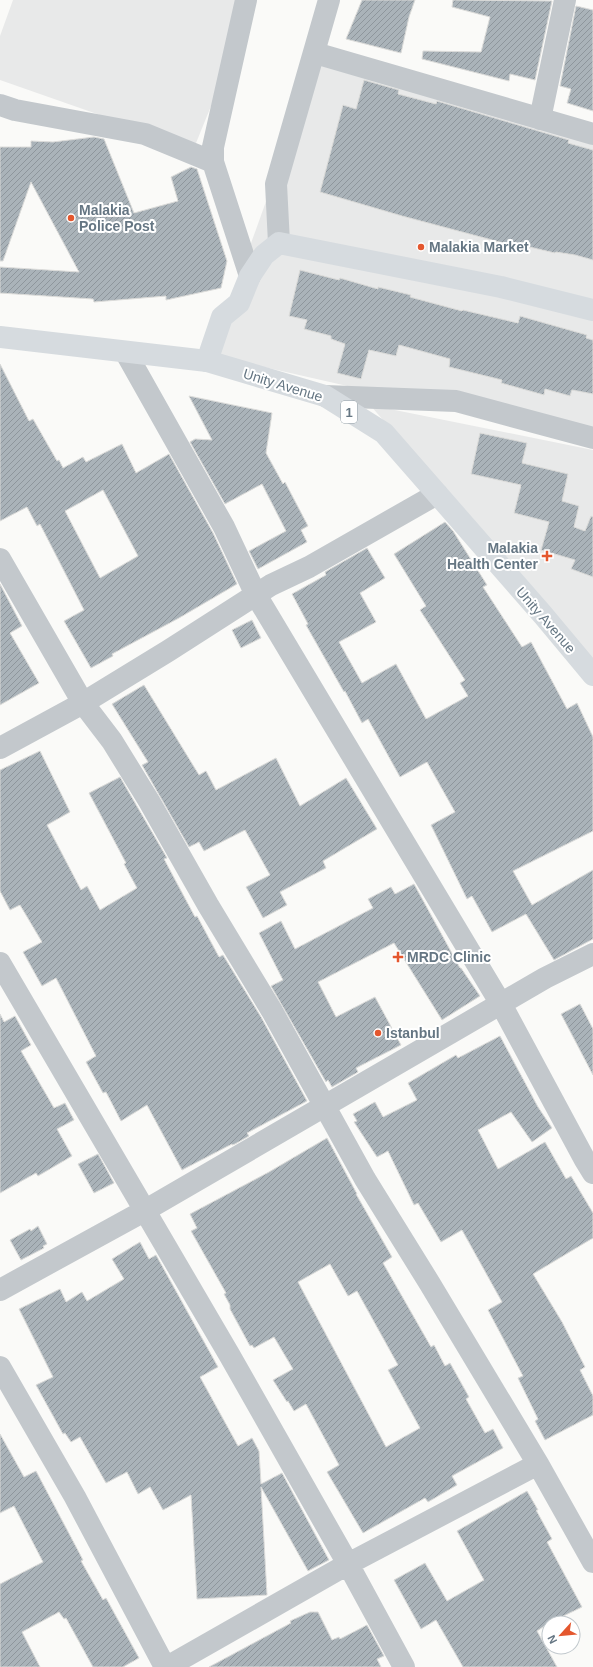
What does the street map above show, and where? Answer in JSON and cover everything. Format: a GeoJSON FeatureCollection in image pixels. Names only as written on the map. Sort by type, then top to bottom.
{"type":"FeatureCollection","features":[{"type":"Feature","properties":{"kind":"main road"},"geometry":{"type":"LineString","coordinates":[[207,362],[222,317],[239,303],[250,276],[264,255],[280,242],[501,287],[593,310]]}},
{"type":"Feature","properties":{"kind":"main road","name":"Unity Avenue"},"geometry":{"type":"LineString","coordinates":[[0,337],[207,362],[325,396],[384,433],[593,674]]}},
{"type":"Feature","properties":{"kind":"street"},"geometry":{"type":"LineString","coordinates":[[246,0],[213,147],[213,162],[250,276]]}},
{"type":"Feature","properties":{"kind":"street"},"geometry":{"type":"LineString","coordinates":[[280,242],[276,184],[315,53],[329,0]]}},
{"type":"Feature","properties":{"kind":"street"},"geometry":{"type":"LineString","coordinates":[[540,119],[565,0]]}},
{"type":"Feature","properties":{"kind":"street"},"geometry":{"type":"LineString","coordinates":[[315,53],[593,134]]}},
{"type":"Feature","properties":{"kind":"street"},"geometry":{"type":"LineString","coordinates":[[0,105],[15,110],[98,124],[145,134],[213,162]]}},
{"type":"Feature","properties":{"kind":"street"},"geometry":{"type":"LineString","coordinates":[[126,353],[224,527],[256,594],[501,1004],[593,1173]]}},
{"type":"Feature","properties":{"kind":"street"},"geometry":{"type":"LineString","coordinates":[[325,396],[456,401],[593,438]]}},
{"type":"Feature","properties":{"kind":"street"},"geometry":{"type":"LineString","coordinates":[[0,748],[83,702],[168,652],[256,594],[309,567],[437,494]]}},
{"type":"Feature","properties":{"kind":"street"},"geometry":{"type":"LineString","coordinates":[[0,559],[83,702],[112,741],[149,801],[208,906],[272,1011],[365,1179],[538,1464],[593,1562]]}},
{"type":"Feature","properties":{"kind":"street"},"geometry":{"type":"LineString","coordinates":[[0,1290],[144,1211],[545,978],[593,954]]}},
{"type":"Feature","properties":{"kind":"street"},"geometry":{"type":"LineString","coordinates":[[0,963],[230,1356],[348,1564],[404,1667]]}},
{"type":"Feature","properties":{"kind":"street"},"geometry":{"type":"LineString","coordinates":[[0,1367],[75,1497],[166,1667],[348,1564],[538,1464]]}},
{"type":"Feature","properties":{"kind":"shaded area"},"geometry":{"type":"Polygon","coordinates":[[[13,0],[254,0],[194,148],[0,80],[0,36],[13,0]]]}},
{"type":"Feature","properties":{"kind":"shaded area","name":"Malakia Market"},"geometry":{"type":"Polygon","coordinates":[[[317,59],[593,139],[593,442],[211,355],[317,59]]]}},
{"type":"Feature","properties":{"kind":"shaded area","name":"Malakia Health Center"},"geometry":{"type":"Polygon","coordinates":[[[370,405],[593,450],[593,661],[370,405]]]}},
{"type":"Feature","properties":{"kind":"building"},"geometry":{"type":"Polygon","coordinates":[[[362,0],[415,0],[409,17],[401,53],[346,39],[362,0]]]}},
{"type":"Feature","properties":{"kind":"building"},"geometry":{"type":"Polygon","coordinates":[[[453,0],[552,1],[535,80],[510,74],[509,81],[422,59],[423,51],[481,52],[490,17],[452,7],[453,0]]]}},
{"type":"Feature","properties":{"kind":"building"},"geometry":{"type":"Polygon","coordinates":[[[576,6],[593,10],[593,111],[567,103],[571,89],[560,86],[576,6]]]}},
{"type":"Feature","properties":{"kind":"building"},"geometry":{"type":"Polygon","coordinates":[[[364,80],[399,90],[398,94],[436,104],[437,101],[569,140],[568,143],[593,150],[593,260],[508,242],[507,244],[320,192],[343,105],[356,109],[364,80]]]}},
{"type":"Feature","properties":{"kind":"building"},"geometry":{"type":"Polygon","coordinates":[[[94,137],[104,139],[134,213],[178,201],[171,177],[191,167],[197,169],[227,261],[221,288],[166,300],[166,296],[94,302],[93,299],[0,293],[0,267],[79,272],[31,182],[3,261],[0,261],[0,147],[31,147],[31,141],[53,142],[94,137]]]}},
{"type":"Feature","properties":{"kind":"building"},"geometry":{"type":"Polygon","coordinates":[[[300,270],[339,280],[340,278],[378,289],[378,287],[411,295],[410,297],[462,311],[518,323],[520,316],[587,335],[586,338],[593,340],[593,394],[572,390],[570,396],[545,389],[544,395],[501,383],[502,380],[449,367],[450,359],[399,345],[396,356],[369,350],[361,379],[337,373],[345,344],[331,339],[331,336],[304,329],[307,320],[289,316],[300,270]]]}},
{"type":"Feature","properties":{"kind":"building"},"geometry":{"type":"Polygon","coordinates":[[[0,364],[29,421],[33,419],[57,461],[59,460],[63,468],[83,457],[86,462],[122,444],[136,473],[169,454],[213,533],[237,584],[179,618],[112,654],[113,656],[91,668],[64,621],[84,610],[40,524],[37,526],[27,507],[0,521],[0,364]],[[103,490],[65,511],[100,578],[138,556],[103,490]]]}},
{"type":"Feature","properties":{"kind":"building"},"geometry":{"type":"Polygon","coordinates":[[[189,396],[272,413],[266,453],[283,484],[285,482],[308,526],[301,530],[307,542],[258,569],[249,551],[286,531],[262,484],[225,504],[190,442],[195,439],[212,440],[189,396]]]}},
{"type":"Feature","properties":{"kind":"building"},"geometry":{"type":"Polygon","coordinates":[[[480,433],[527,443],[522,463],[568,474],[562,501],[579,506],[574,527],[585,531],[591,516],[593,517],[593,577],[571,569],[575,560],[541,550],[549,522],[514,513],[521,485],[471,474],[480,433]]]}},
{"type":"Feature","properties":{"kind":"building"},"geometry":{"type":"Polygon","coordinates":[[[445,522],[453,531],[487,585],[483,587],[522,647],[531,642],[567,709],[577,703],[593,737],[593,831],[513,871],[532,905],[593,870],[593,939],[554,960],[526,914],[492,932],[472,896],[467,899],[431,825],[455,812],[427,762],[400,777],[368,719],[362,723],[306,625],[308,624],[292,594],[326,575],[325,572],[367,548],[385,578],[360,593],[376,622],[339,642],[362,683],[396,664],[426,719],[468,696],[460,683],[465,680],[420,610],[426,606],[394,554],[445,522]]]}},
{"type":"Feature","properties":{"kind":"building"},"geometry":{"type":"Polygon","coordinates":[[[0,584],[22,626],[10,633],[39,683],[0,705],[0,584]]]}},
{"type":"Feature","properties":{"kind":"building"},"geometry":{"type":"Polygon","coordinates":[[[252,620],[261,638],[241,648],[232,630],[252,620]]]}},
{"type":"Feature","properties":{"kind":"building"},"geometry":{"type":"Polygon","coordinates":[[[144,685],[199,775],[206,771],[216,790],[276,758],[300,806],[346,778],[377,829],[323,861],[326,868],[280,892],[287,905],[263,918],[246,887],[270,875],[245,830],[204,851],[199,842],[189,847],[142,765],[148,762],[112,704],[144,685]]]}},
{"type":"Feature","properties":{"kind":"building"},"geometry":{"type":"Polygon","coordinates":[[[40,751],[70,812],[47,825],[81,890],[87,886],[100,910],[137,888],[124,864],[126,863],[89,793],[120,777],[167,858],[164,859],[195,917],[197,916],[219,957],[223,955],[261,1017],[307,1101],[247,1133],[249,1136],[235,1144],[232,1144],[182,1170],[147,1105],[121,1121],[106,1092],[103,1093],[86,1062],[96,1056],[56,978],[42,986],[23,952],[42,942],[20,905],[10,910],[0,891],[0,770],[40,751]]]}},
{"type":"Feature","properties":{"kind":"building"},"geometry":{"type":"Polygon","coordinates":[[[414,884],[460,968],[480,996],[442,1020],[394,943],[318,982],[336,1017],[375,997],[401,1045],[356,1068],[358,1072],[332,1087],[328,1080],[326,1082],[271,986],[283,980],[259,933],[281,921],[295,949],[373,908],[368,899],[391,887],[395,894],[414,884]]]}},
{"type":"Feature","properties":{"kind":"building"},"geometry":{"type":"Polygon","coordinates":[[[580,1004],[593,1029],[593,1075],[561,1014],[580,1004]]]}},
{"type":"Feature","properties":{"kind":"building"},"geometry":{"type":"Polygon","coordinates":[[[0,1014],[4,1022],[15,1016],[31,1045],[21,1051],[54,1108],[65,1103],[74,1120],[57,1129],[72,1156],[38,1176],[36,1173],[0,1193],[0,1014]]]}},
{"type":"Feature","properties":{"kind":"building"},"geometry":{"type":"Polygon","coordinates":[[[500,1036],[538,1107],[552,1128],[532,1142],[511,1112],[478,1130],[498,1169],[545,1142],[566,1179],[571,1176],[593,1213],[593,1238],[533,1274],[562,1322],[585,1367],[580,1370],[593,1396],[593,1415],[545,1440],[535,1421],[538,1419],[518,1378],[523,1376],[488,1310],[502,1302],[462,1230],[441,1242],[418,1203],[414,1205],[388,1151],[377,1157],[354,1122],[357,1121],[353,1114],[375,1102],[383,1117],[417,1100],[408,1083],[456,1055],[458,1058],[500,1036]]]}},
{"type":"Feature","properties":{"kind":"building"},"geometry":{"type":"Polygon","coordinates":[[[327,1138],[356,1194],[392,1257],[383,1263],[431,1347],[434,1345],[445,1366],[450,1363],[469,1397],[466,1399],[485,1433],[493,1429],[503,1448],[452,1476],[457,1485],[428,1502],[425,1498],[363,1533],[327,1472],[339,1465],[306,1404],[294,1411],[273,1380],[293,1369],[274,1337],[254,1348],[252,1345],[250,1346],[230,1309],[230,1305],[224,1294],[226,1293],[191,1231],[197,1228],[190,1214],[269,1172],[327,1138]],[[330,1264],[298,1282],[386,1447],[420,1428],[388,1370],[398,1365],[357,1291],[348,1296],[330,1264]]]}},
{"type":"Feature","properties":{"kind":"building"},"geometry":{"type":"Polygon","coordinates":[[[98,1154],[114,1183],[94,1193],[78,1164],[98,1154]]]}},
{"type":"Feature","properties":{"kind":"building"},"geometry":{"type":"Polygon","coordinates":[[[38,1226],[47,1244],[43,1246],[44,1248],[21,1260],[10,1240],[30,1229],[31,1231],[38,1226]]]}},
{"type":"Feature","properties":{"kind":"building"},"geometry":{"type":"Polygon","coordinates":[[[140,1242],[149,1259],[156,1255],[218,1367],[200,1377],[238,1446],[252,1438],[259,1451],[261,1484],[282,1473],[329,1560],[308,1571],[261,1487],[267,1595],[197,1599],[191,1495],[163,1510],[150,1487],[138,1494],[127,1472],[106,1483],[80,1437],[71,1442],[65,1433],[63,1434],[36,1385],[53,1377],[19,1309],[60,1289],[66,1302],[82,1292],[87,1301],[124,1279],[112,1259],[140,1242]]]}},
{"type":"Feature","properties":{"kind":"building"},"geometry":{"type":"Polygon","coordinates":[[[0,1434],[24,1477],[36,1471],[83,1560],[81,1561],[103,1600],[106,1598],[139,1658],[123,1667],[93,1667],[66,1618],[64,1619],[59,1612],[22,1632],[40,1667],[0,1667],[0,1584],[43,1562],[14,1506],[0,1513],[0,1434]]]}},
{"type":"Feature","properties":{"kind":"building"},"geometry":{"type":"Polygon","coordinates":[[[527,1491],[552,1539],[547,1542],[582,1607],[566,1615],[541,1615],[541,1628],[537,1631],[541,1638],[541,1655],[550,1655],[557,1667],[463,1667],[436,1620],[421,1629],[394,1580],[425,1563],[447,1601],[484,1580],[457,1531],[527,1491]]]}},
{"type":"Feature","properties":{"kind":"building"},"geometry":{"type":"Polygon","coordinates":[[[310,1612],[318,1612],[332,1640],[339,1637],[340,1639],[367,1625],[384,1656],[377,1659],[381,1667],[209,1667],[291,1623],[290,1621],[310,1612]]]}},
{"type":"Feature","properties":{"kind":"place","name":"Malakia Police Post"},"geometry":{"type":"Point","coordinates":[71,218]}},
{"type":"Feature","properties":{"kind":"place","name":"Malakia Market"},"geometry":{"type":"Point","coordinates":[421,247]}},
{"type":"Feature","properties":{"kind":"place","name":"Malakia Health Center"},"geometry":{"type":"Point","coordinates":[547,556]}},
{"type":"Feature","properties":{"kind":"place","name":"MRDC Clinic"},"geometry":{"type":"Point","coordinates":[398,957]}},
{"type":"Feature","properties":{"kind":"place","name":"Istanbul"},"geometry":{"type":"Point","coordinates":[378,1033]}}]}
